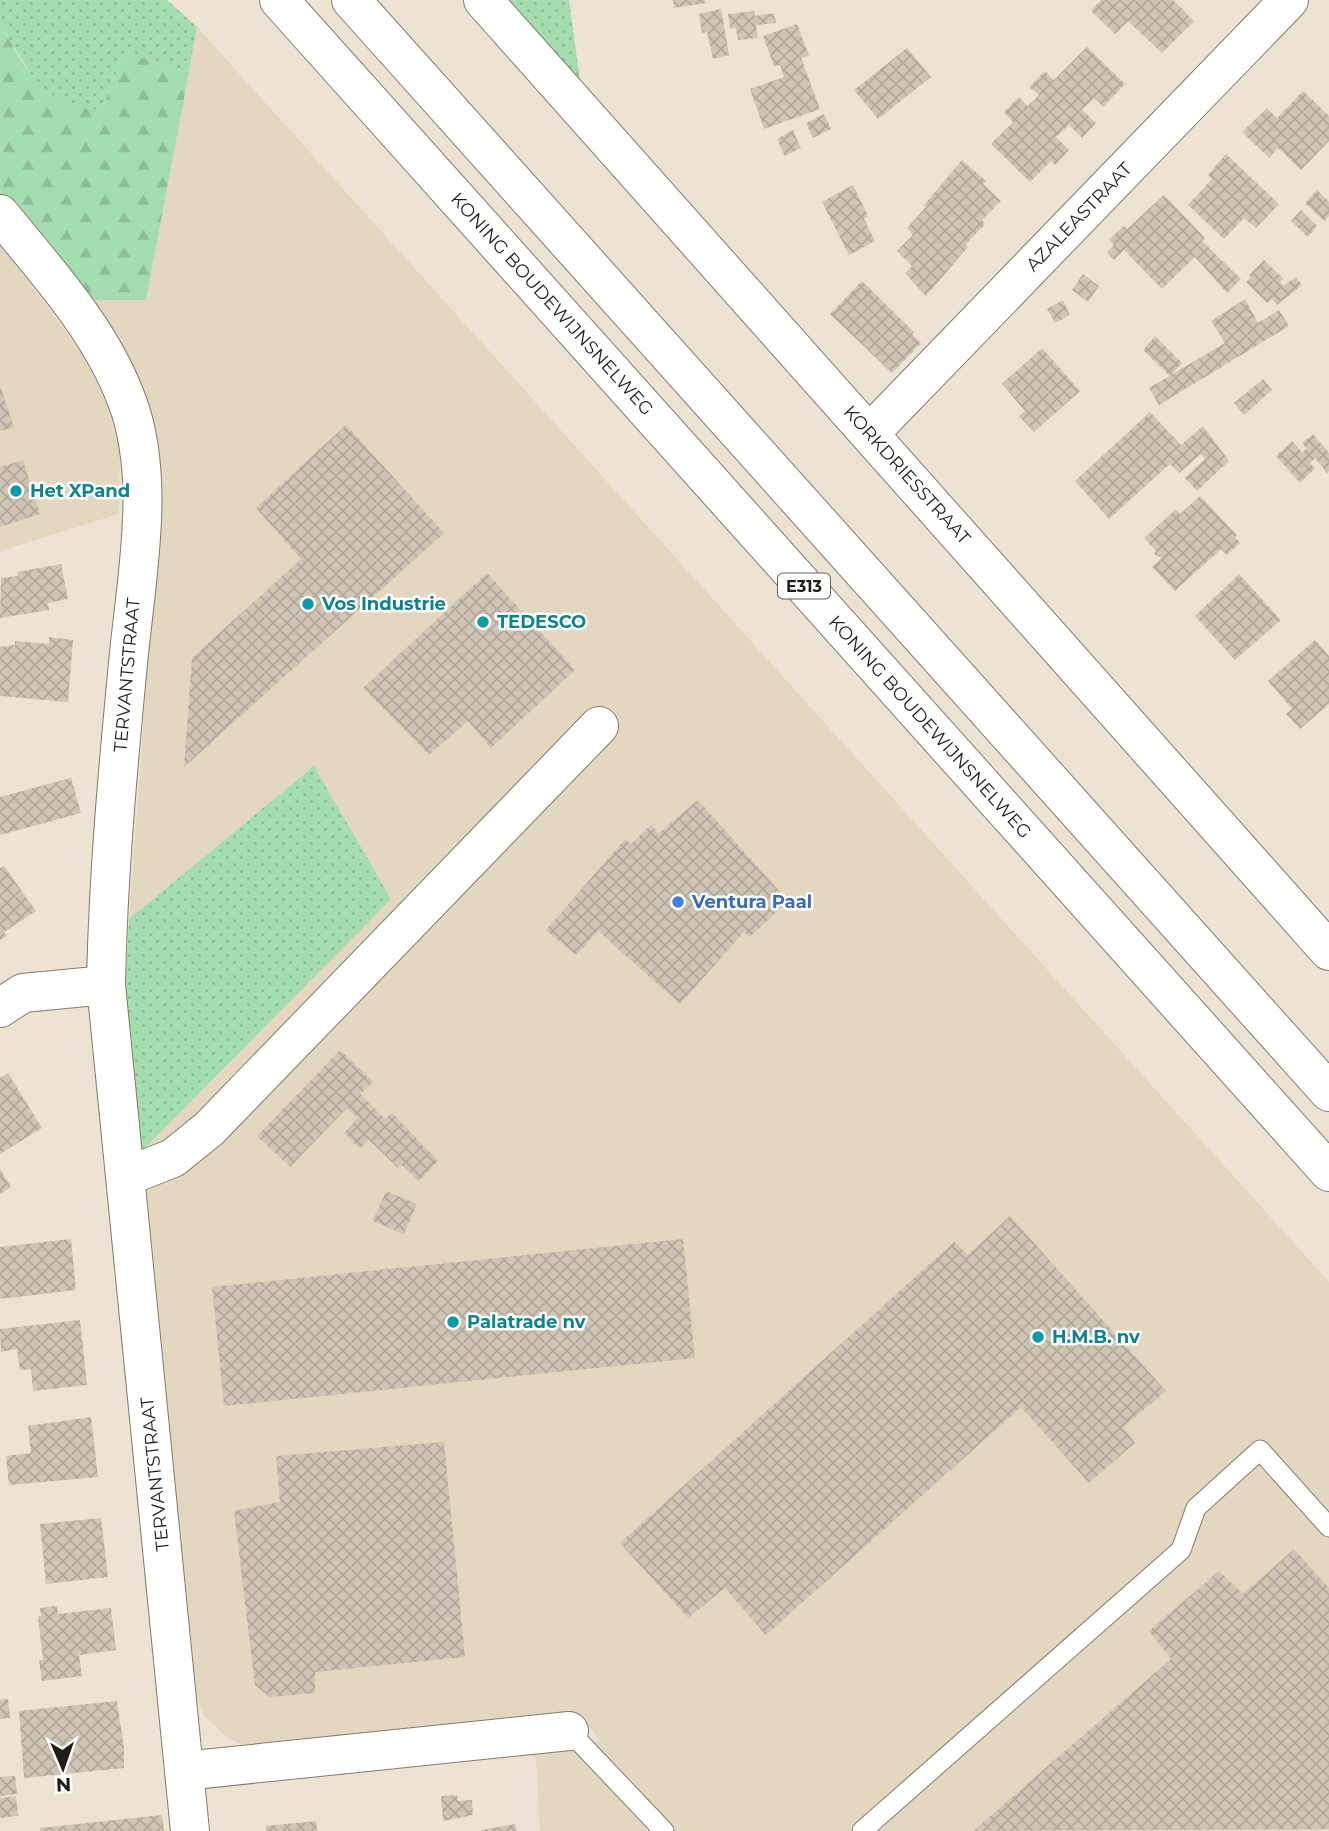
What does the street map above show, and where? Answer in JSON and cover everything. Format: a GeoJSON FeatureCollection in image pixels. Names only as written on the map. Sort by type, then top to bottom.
{"type":"FeatureCollection","features":[{"type":"Feature","properties":{"kind":"main road","name":"KONING BOUDEWIJNSNELWEG"},"geometry":{"type":"LineString","coordinates":[[279,0],[1329,1172]]}},
{"type":"Feature","properties":{"kind":"main road","name":"E313"},"geometry":{"type":"LineString","coordinates":[[351,0],[1329,1092]]}},
{"type":"Feature","properties":{"kind":"main road","name":"KORKDRIESSTRAAT"},"geometry":{"type":"LineString","coordinates":[[483,0],[1329,951]]}},
{"type":"Feature","properties":{"kind":"main road","name":"AZALEASTRAAT"},"geometry":{"type":"LineString","coordinates":[[870,433],[1289,0]]}},
{"type":"Feature","properties":{"kind":"main road","name":"TERVANTSTRAAT"},"geometry":{"type":"LineString","coordinates":[[0,214],[92,332],[115,372],[138,437],[142,475],[141,514],[108,873],[106,985],[190,1831]]}},
{"type":"Feature","properties":{"kind":"main road"},"geometry":{"type":"LineString","coordinates":[[125,1177],[173,1158],[209,1129],[598,726]]}},
{"type":"Feature","properties":{"kind":"main road"},"geometry":{"type":"LineString","coordinates":[[0,1008],[23,993],[106,985]]}},
{"type":"Feature","properties":{"kind":"main road"},"geometry":{"type":"LineString","coordinates":[[184,1771],[569,1731]]}},
{"type":"Feature","properties":{"kind":"lane"},"geometry":{"type":"LineString","coordinates":[[862,1831],[1181,1550],[1196,1508],[1260,1450],[1329,1527]]}},
{"type":"Feature","properties":{"kind":"lane"},"geometry":{"type":"LineString","coordinates":[[569,1731],[664,1831]]}},
{"type":"Feature","properties":{"kind":"shaded area"},"geometry":{"type":"Polygon","coordinates":[[[197,27],[1329,1282],[1329,1831],[540,1831],[536,1760],[529,1750],[601,1741],[580,1715],[305,1746],[248,1747],[228,1738],[205,1717],[196,1696],[142,1151],[313,767],[129,919],[160,492],[150,411],[127,352],[88,300],[146,299],[197,27]]]}},
{"type":"Feature","properties":{"kind":"shaded area"},"geometry":{"type":"Polygon","coordinates":[[[0,244],[86,358],[107,404],[120,453],[119,514],[0,551],[0,244]]]}},
{"type":"Feature","properties":{"kind":"green space"},"geometry":{"type":"Polygon","coordinates":[[[0,0],[167,0],[197,27],[189,72],[124,53],[101,111],[67,105],[38,86],[0,24],[0,0]]]}},
{"type":"Feature","properties":{"kind":"green space"},"geometry":{"type":"Polygon","coordinates":[[[500,0],[569,0],[581,88],[500,0]]]}},
{"type":"Feature","properties":{"kind":"green space"},"geometry":{"type":"Polygon","coordinates":[[[0,24],[38,83],[62,100],[79,106],[101,111],[124,53],[189,72],[146,300],[88,300],[0,194],[0,24]]]}},
{"type":"Feature","properties":{"kind":"green space"},"geometry":{"type":"Polygon","coordinates":[[[314,766],[391,899],[142,1151],[131,1094],[124,1011],[129,919],[314,766]]]}},
{"type":"Feature","properties":{"kind":"building"},"geometry":{"type":"Polygon","coordinates":[[[673,0],[705,0],[706,3],[674,8],[673,0]]]}},
{"type":"Feature","properties":{"kind":"building"},"geometry":{"type":"Polygon","coordinates":[[[1101,0],[1173,0],[1194,21],[1162,53],[1128,21],[1115,34],[1091,11],[1101,0]]]}},
{"type":"Feature","properties":{"kind":"building"},"geometry":{"type":"Polygon","coordinates":[[[721,9],[729,55],[713,59],[707,32],[702,33],[699,14],[721,9]]]}},
{"type":"Feature","properties":{"kind":"building"},"geometry":{"type":"Polygon","coordinates":[[[754,11],[755,16],[774,13],[776,23],[756,25],[758,38],[738,40],[736,28],[730,29],[728,14],[754,11]]]}},
{"type":"Feature","properties":{"kind":"building"},"geometry":{"type":"Polygon","coordinates":[[[797,24],[809,56],[801,58],[820,109],[764,129],[750,89],[784,77],[780,65],[774,66],[763,36],[797,24]]]}},
{"type":"Feature","properties":{"kind":"building"},"geometry":{"type":"Polygon","coordinates":[[[1087,47],[1125,84],[1103,107],[1094,98],[1082,110],[1096,123],[1082,138],[1069,125],[1056,137],[1069,150],[1055,165],[1051,161],[1030,182],[991,144],[1013,122],[1004,112],[1019,97],[1028,106],[1039,95],[1029,87],[1045,71],[1054,80],[1087,47]]]}},
{"type":"Feature","properties":{"kind":"building"},"geometry":{"type":"Polygon","coordinates":[[[907,48],[931,77],[878,119],[854,90],[907,48]]]}},
{"type":"Feature","properties":{"kind":"building"},"geometry":{"type":"Polygon","coordinates":[[[1303,91],[1329,116],[1329,141],[1301,170],[1278,148],[1269,158],[1242,132],[1267,108],[1277,118],[1303,91]]]}},
{"type":"Feature","properties":{"kind":"building"},"geometry":{"type":"Polygon","coordinates":[[[824,114],[831,129],[813,138],[806,123],[824,114]]]}},
{"type":"Feature","properties":{"kind":"building"},"geometry":{"type":"Polygon","coordinates":[[[793,130],[801,148],[785,156],[777,139],[793,130]]]}},
{"type":"Feature","properties":{"kind":"building"},"geometry":{"type":"Polygon","coordinates":[[[1226,154],[1279,204],[1256,228],[1244,218],[1224,239],[1188,205],[1212,179],[1208,175],[1226,154]]]}},
{"type":"Feature","properties":{"kind":"building"},"geometry":{"type":"Polygon","coordinates":[[[962,160],[986,181],[983,184],[1001,201],[982,220],[985,224],[926,296],[905,273],[912,266],[897,251],[913,235],[907,228],[962,160]]]}},
{"type":"Feature","properties":{"kind":"building"},"geometry":{"type":"Polygon","coordinates":[[[853,185],[868,216],[864,219],[875,241],[849,255],[822,202],[853,185]]]}},
{"type":"Feature","properties":{"kind":"building"},"geometry":{"type":"Polygon","coordinates":[[[1317,190],[1329,202],[1329,216],[1324,221],[1305,203],[1317,190]]]}},
{"type":"Feature","properties":{"kind":"building"},"geometry":{"type":"Polygon","coordinates":[[[1164,195],[1205,238],[1202,241],[1241,279],[1227,293],[1195,257],[1162,289],[1124,250],[1114,260],[1107,252],[1114,245],[1109,239],[1124,226],[1127,229],[1164,195]]]}},
{"type":"Feature","properties":{"kind":"building"},"geometry":{"type":"Polygon","coordinates":[[[1301,210],[1317,226],[1308,237],[1291,221],[1301,210]]]}},
{"type":"Feature","properties":{"kind":"building"},"geometry":{"type":"Polygon","coordinates":[[[1264,260],[1284,279],[1280,282],[1283,286],[1296,277],[1302,285],[1277,305],[1272,299],[1267,303],[1246,282],[1251,277],[1249,275],[1264,260]]]}},
{"type":"Feature","properties":{"kind":"building"},"geometry":{"type":"Polygon","coordinates":[[[1083,274],[1099,286],[1088,302],[1072,290],[1083,274]]]}},
{"type":"Feature","properties":{"kind":"building"},"geometry":{"type":"Polygon","coordinates":[[[862,281],[914,332],[912,334],[921,343],[892,373],[830,314],[862,281]]]}},
{"type":"Feature","properties":{"kind":"building"},"geometry":{"type":"Polygon","coordinates":[[[1245,299],[1258,323],[1279,310],[1289,326],[1159,405],[1149,388],[1225,343],[1211,321],[1245,299]]]}},
{"type":"Feature","properties":{"kind":"building"},"geometry":{"type":"Polygon","coordinates":[[[1063,300],[1070,315],[1055,323],[1047,309],[1063,300]]]}},
{"type":"Feature","properties":{"kind":"building"},"geometry":{"type":"Polygon","coordinates":[[[1155,336],[1182,363],[1170,376],[1143,350],[1155,336]]]}},
{"type":"Feature","properties":{"kind":"building"},"geometry":{"type":"Polygon","coordinates":[[[1042,348],[1080,391],[1034,432],[1019,416],[1025,411],[1002,384],[1042,348]]]}},
{"type":"Feature","properties":{"kind":"building"},"geometry":{"type":"Polygon","coordinates":[[[1263,379],[1272,390],[1244,415],[1234,403],[1263,379]]]}},
{"type":"Feature","properties":{"kind":"building"},"geometry":{"type":"Polygon","coordinates":[[[0,385],[14,427],[0,431],[0,385]]]}},
{"type":"Feature","properties":{"kind":"building"},"geometry":{"type":"Polygon","coordinates":[[[1150,412],[1181,445],[1203,426],[1229,461],[1197,491],[1185,478],[1205,459],[1201,454],[1179,473],[1170,464],[1109,519],[1075,481],[1150,412]]]}},
{"type":"Feature","properties":{"kind":"building","name":"Vos Industrie"},"geometry":{"type":"Polygon","coordinates":[[[346,425],[444,533],[184,767],[192,658],[301,559],[256,508],[346,425]]]}},
{"type":"Feature","properties":{"kind":"building"},"geometry":{"type":"Polygon","coordinates":[[[1313,434],[1329,453],[1329,471],[1327,473],[1315,458],[1310,463],[1315,468],[1300,483],[1276,456],[1292,441],[1302,452],[1307,449],[1302,443],[1313,434]]]}},
{"type":"Feature","properties":{"kind":"building","name":"Het XPand"},"geometry":{"type":"Polygon","coordinates":[[[23,460],[40,514],[0,527],[0,467],[23,460]]]}},
{"type":"Feature","properties":{"kind":"building"},"geometry":{"type":"Polygon","coordinates":[[[1200,496],[1237,535],[1235,537],[1240,543],[1227,555],[1221,549],[1175,591],[1152,567],[1162,558],[1154,554],[1156,551],[1144,538],[1176,509],[1180,514],[1200,496]]]}},
{"type":"Feature","properties":{"kind":"building"},"geometry":{"type":"Polygon","coordinates":[[[61,564],[68,599],[48,603],[49,610],[0,618],[1,578],[18,576],[17,572],[61,564]]]}},
{"type":"Feature","properties":{"kind":"building","name":"TEDESCO"},"geometry":{"type":"Polygon","coordinates":[[[487,573],[575,670],[491,748],[468,721],[429,755],[363,688],[487,573]]]}},
{"type":"Feature","properties":{"kind":"building"},"geometry":{"type":"Polygon","coordinates":[[[1239,574],[1281,620],[1235,660],[1195,616],[1239,574]]]}},
{"type":"Feature","properties":{"kind":"building"},"geometry":{"type":"Polygon","coordinates":[[[49,637],[73,640],[68,702],[0,696],[0,647],[15,645],[15,641],[49,644],[49,637]]]}},
{"type":"Feature","properties":{"kind":"building"},"geometry":{"type":"Polygon","coordinates":[[[1315,640],[1329,656],[1329,704],[1300,729],[1286,714],[1292,709],[1268,681],[1315,640]]]}},
{"type":"Feature","properties":{"kind":"building"},"geometry":{"type":"Polygon","coordinates":[[[71,778],[81,813],[0,835],[0,797],[71,778]]]}},
{"type":"Feature","properties":{"kind":"building","name":"Ventura Paal"},"geometry":{"type":"Polygon","coordinates":[[[698,800],[788,901],[750,937],[744,932],[680,1004],[598,931],[576,955],[546,930],[625,839],[631,844],[652,824],[658,834],[698,800]]]}},
{"type":"Feature","properties":{"kind":"building"},"geometry":{"type":"Polygon","coordinates":[[[4,866],[36,911],[4,932],[7,936],[0,940],[0,868],[4,866]]]}},
{"type":"Feature","properties":{"kind":"building"},"geometry":{"type":"Polygon","coordinates":[[[340,1050],[373,1082],[360,1094],[385,1119],[392,1113],[438,1161],[419,1181],[402,1165],[398,1168],[369,1140],[360,1149],[344,1133],[358,1118],[347,1108],[290,1167],[257,1136],[340,1050]]]}},
{"type":"Feature","properties":{"kind":"building"},"geometry":{"type":"Polygon","coordinates":[[[8,1073],[42,1128],[0,1154],[0,1078],[8,1073]]]}},
{"type":"Feature","properties":{"kind":"building"},"geometry":{"type":"Polygon","coordinates":[[[0,1169],[11,1187],[0,1194],[0,1169]]]}},
{"type":"Feature","properties":{"kind":"building"},"geometry":{"type":"Polygon","coordinates":[[[386,1191],[417,1204],[404,1234],[373,1221],[386,1191]]]}},
{"type":"Feature","properties":{"kind":"building"},"geometry":{"type":"Polygon","coordinates":[[[1010,1216],[1166,1391],[1123,1427],[1135,1443],[1089,1483],[1021,1407],[766,1635],[725,1588],[688,1618],[620,1543],[954,1242],[968,1255],[1010,1216]]]}},
{"type":"Feature","properties":{"kind":"building"},"geometry":{"type":"Polygon","coordinates":[[[71,1239],[76,1290],[0,1299],[0,1247],[71,1239]]]}},
{"type":"Feature","properties":{"kind":"building","name":"Palatrade nv"},"geometry":{"type":"Polygon","coordinates":[[[683,1239],[695,1358],[224,1406],[212,1287],[683,1239]]]}},
{"type":"Feature","properties":{"kind":"building"},"geometry":{"type":"Polygon","coordinates":[[[80,1320],[87,1385],[33,1391],[31,1369],[20,1370],[17,1349],[1,1352],[0,1329],[80,1320]]]}},
{"type":"Feature","properties":{"kind":"building"},"geometry":{"type":"Polygon","coordinates":[[[91,1417],[98,1477],[9,1485],[6,1456],[31,1453],[28,1426],[91,1417]]]}},
{"type":"Feature","properties":{"kind":"building"},"geometry":{"type":"Polygon","coordinates":[[[444,1442],[465,1657],[315,1672],[315,1693],[270,1697],[255,1685],[234,1511],[280,1502],[276,1456],[444,1442]]]}},
{"type":"Feature","properties":{"kind":"building"},"geometry":{"type":"Polygon","coordinates":[[[101,1518],[108,1577],[46,1584],[40,1524],[101,1518]]]}},
{"type":"Feature","properties":{"kind":"building"},"geometry":{"type":"Polygon","coordinates":[[[1294,1549],[1329,1588],[1329,1829],[973,1831],[1171,1659],[1149,1631],[1219,1571],[1243,1594],[1294,1549]]]}},
{"type":"Feature","properties":{"kind":"building"},"geometry":{"type":"Polygon","coordinates":[[[57,1606],[58,1614],[111,1608],[116,1650],[79,1655],[82,1676],[42,1681],[39,1660],[43,1660],[38,1616],[41,1616],[40,1608],[57,1606]]]}},
{"type":"Feature","properties":{"kind":"building"},"geometry":{"type":"Polygon","coordinates":[[[8,1699],[10,1718],[0,1719],[0,1700],[8,1699]]]}},
{"type":"Feature","properties":{"kind":"building"},"geometry":{"type":"Polygon","coordinates":[[[117,1701],[124,1768],[24,1778],[19,1711],[117,1701]]]}},
{"type":"Feature","properties":{"kind":"building"},"geometry":{"type":"Polygon","coordinates":[[[15,1776],[17,1794],[0,1796],[0,1777],[15,1776]]]}},
{"type":"Feature","properties":{"kind":"building"},"geometry":{"type":"Polygon","coordinates":[[[457,1795],[458,1801],[472,1800],[473,1815],[443,1821],[441,1796],[457,1795]]]}},
{"type":"Feature","properties":{"kind":"building"},"geometry":{"type":"Polygon","coordinates":[[[16,1796],[18,1816],[0,1818],[0,1798],[16,1796]]]}},
{"type":"Feature","properties":{"kind":"building"},"geometry":{"type":"Polygon","coordinates":[[[162,1815],[164,1831],[40,1831],[40,1828],[162,1815]]]}},
{"type":"Feature","properties":{"kind":"building"},"geometry":{"type":"Polygon","coordinates":[[[316,1821],[317,1831],[266,1831],[266,1826],[316,1821]]]}},
{"type":"Feature","properties":{"kind":"building"},"geometry":{"type":"Polygon","coordinates":[[[515,1824],[517,1831],[481,1831],[481,1830],[515,1824]]]}},
{"type":"Feature","properties":{"kind":"place","name":"Het XPand"},"geometry":{"type":"Point","coordinates":[16,491]}},
{"type":"Feature","properties":{"kind":"place","name":"Vos Industrie"},"geometry":{"type":"Point","coordinates":[308,604]}},
{"type":"Feature","properties":{"kind":"place","name":"TEDESCO"},"geometry":{"type":"Point","coordinates":[483,622]}},
{"type":"Feature","properties":{"kind":"place","name":"Ventura Paal"},"geometry":{"type":"Point","coordinates":[678,902]}},
{"type":"Feature","properties":{"kind":"place","name":"Palatrade nv"},"geometry":{"type":"Point","coordinates":[453,1322]}},
{"type":"Feature","properties":{"kind":"place","name":"H.M.B. nv"},"geometry":{"type":"Point","coordinates":[1038,1337]}}]}
